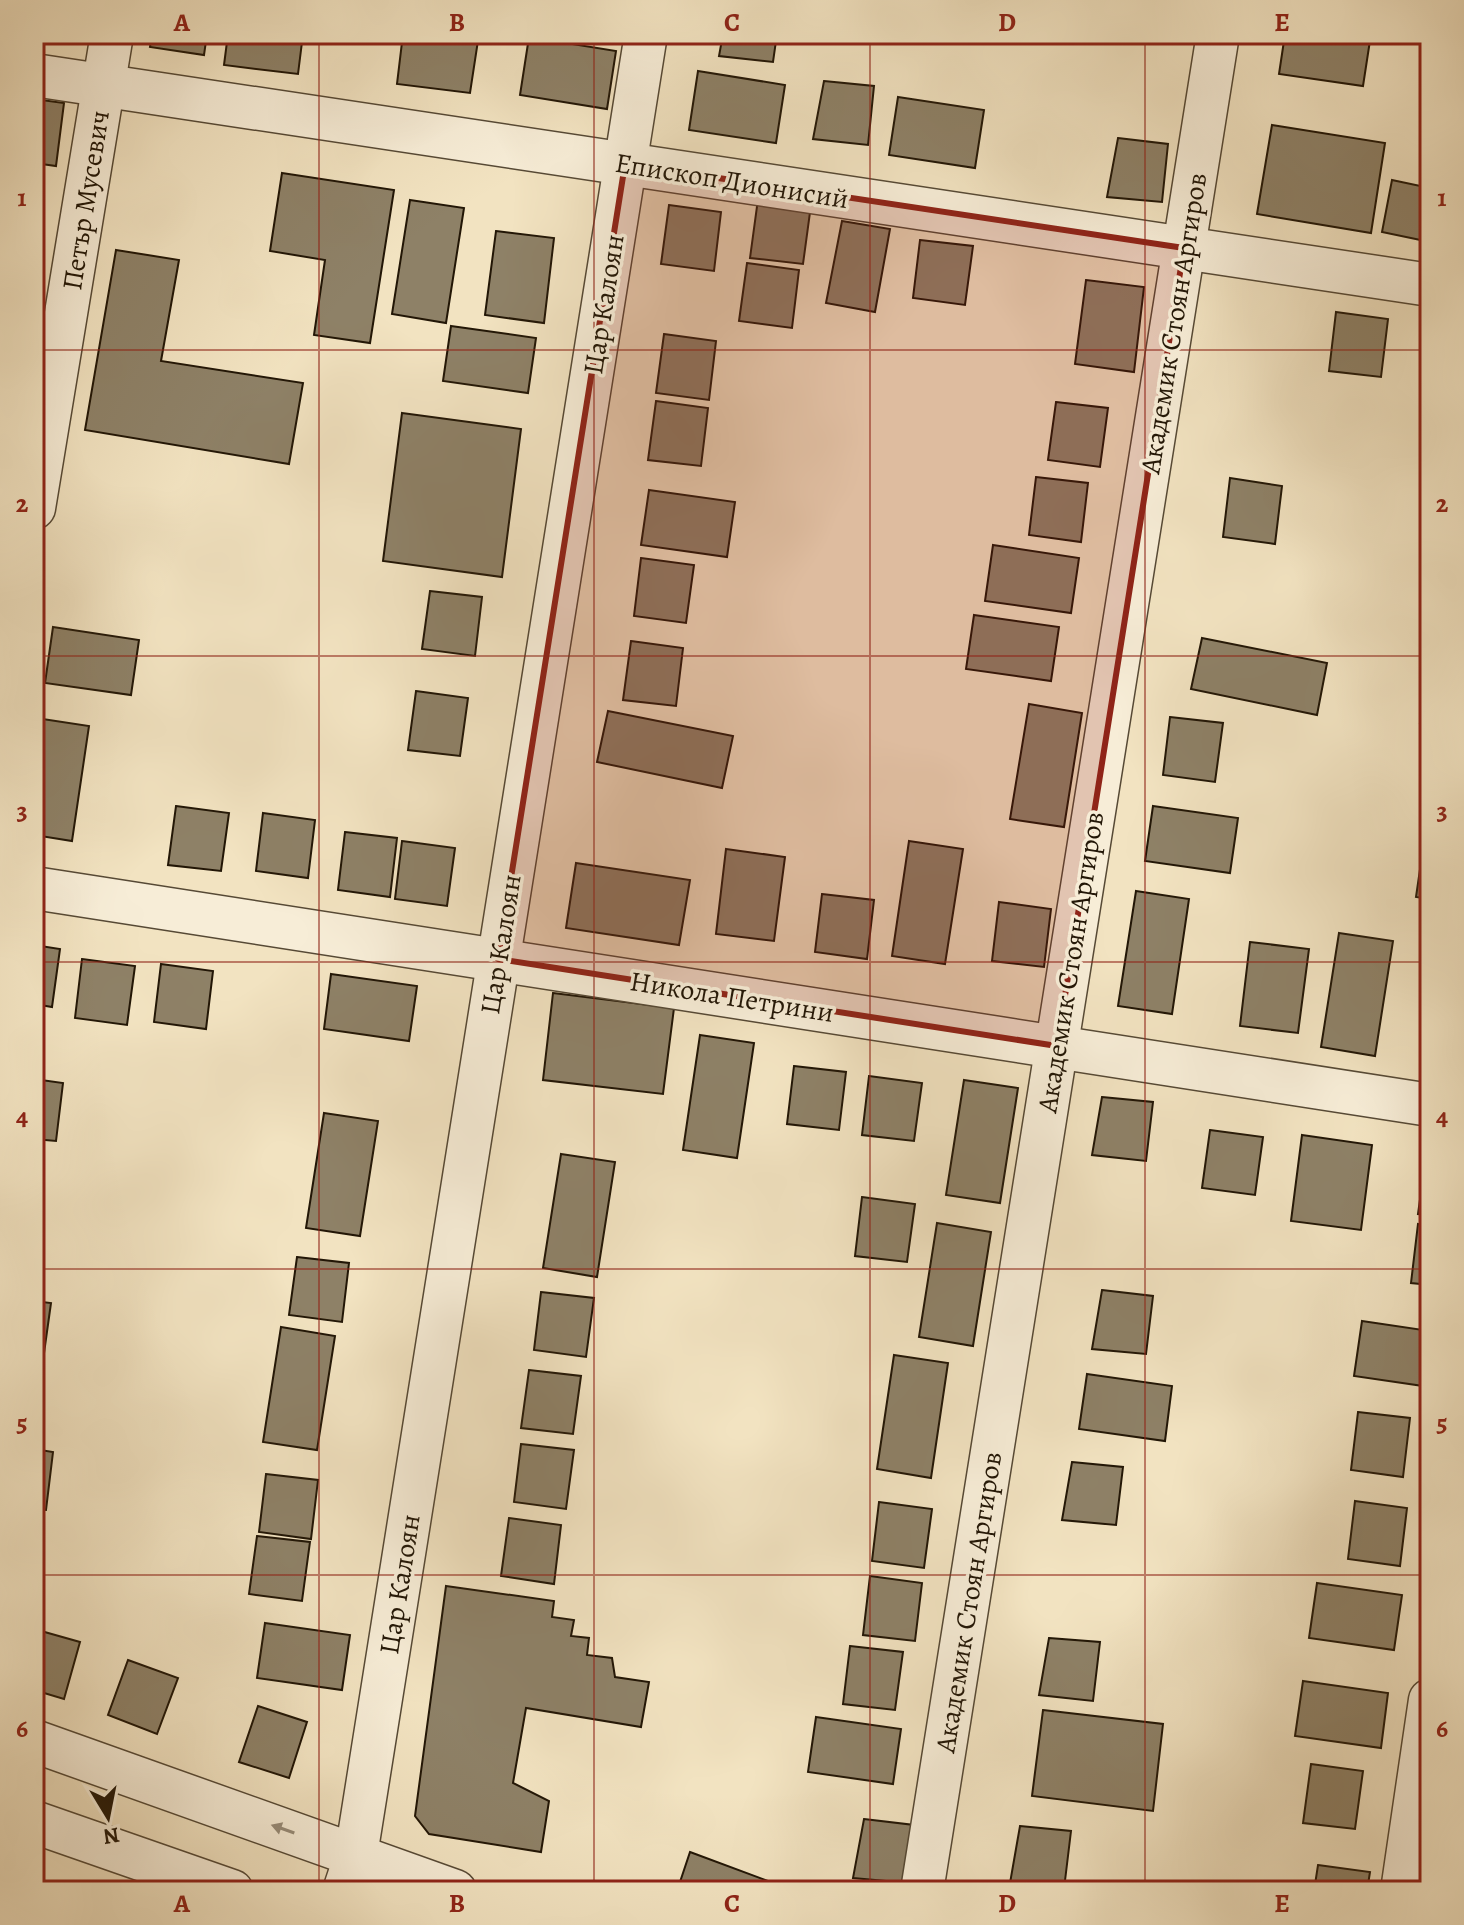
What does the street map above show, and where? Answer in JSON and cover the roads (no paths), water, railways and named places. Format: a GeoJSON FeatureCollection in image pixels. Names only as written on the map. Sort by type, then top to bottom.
{"type":"FeatureCollection","features":[{"type":"Feature","properties":{"kind":"street","name":"Петър Мусевич"},"geometry":{"type":"LineString","coordinates":[[34,508],[112,34]]}},
{"type":"Feature","properties":{"kind":"street","name":"Цар Калоян"},"geometry":{"type":"LineString","coordinates":[[350,1873],[646,34]]}},
{"type":"Feature","properties":{"kind":"street","name":"Академик Стоян Аргиров"},"geometry":{"type":"LineString","coordinates":[[922,1891],[1218,34]]}},
{"type":"Feature","properties":{"kind":"street","name":"Епископ Дионисий"},"geometry":{"type":"LineString","coordinates":[[34,75],[1430,285]]}},
{"type":"Feature","properties":{"kind":"street","name":"Никола Петрини"},"geometry":{"type":"LineString","coordinates":[[34,888],[1430,1105]]}},
{"type":"Feature","properties":{"kind":"street"},"geometry":{"type":"LineString","coordinates":[[1402,1891],[1430,1700]]}},
{"type":"Feature","properties":{"kind":"street"},"geometry":{"type":"LineString","coordinates":[[34,1741],[350,1873],[455,1891]]}},
{"type":"Feature","properties":{"kind":"street"},"geometry":{"type":"LineString","coordinates":[[34,1822],[232,1891]]}}]}
